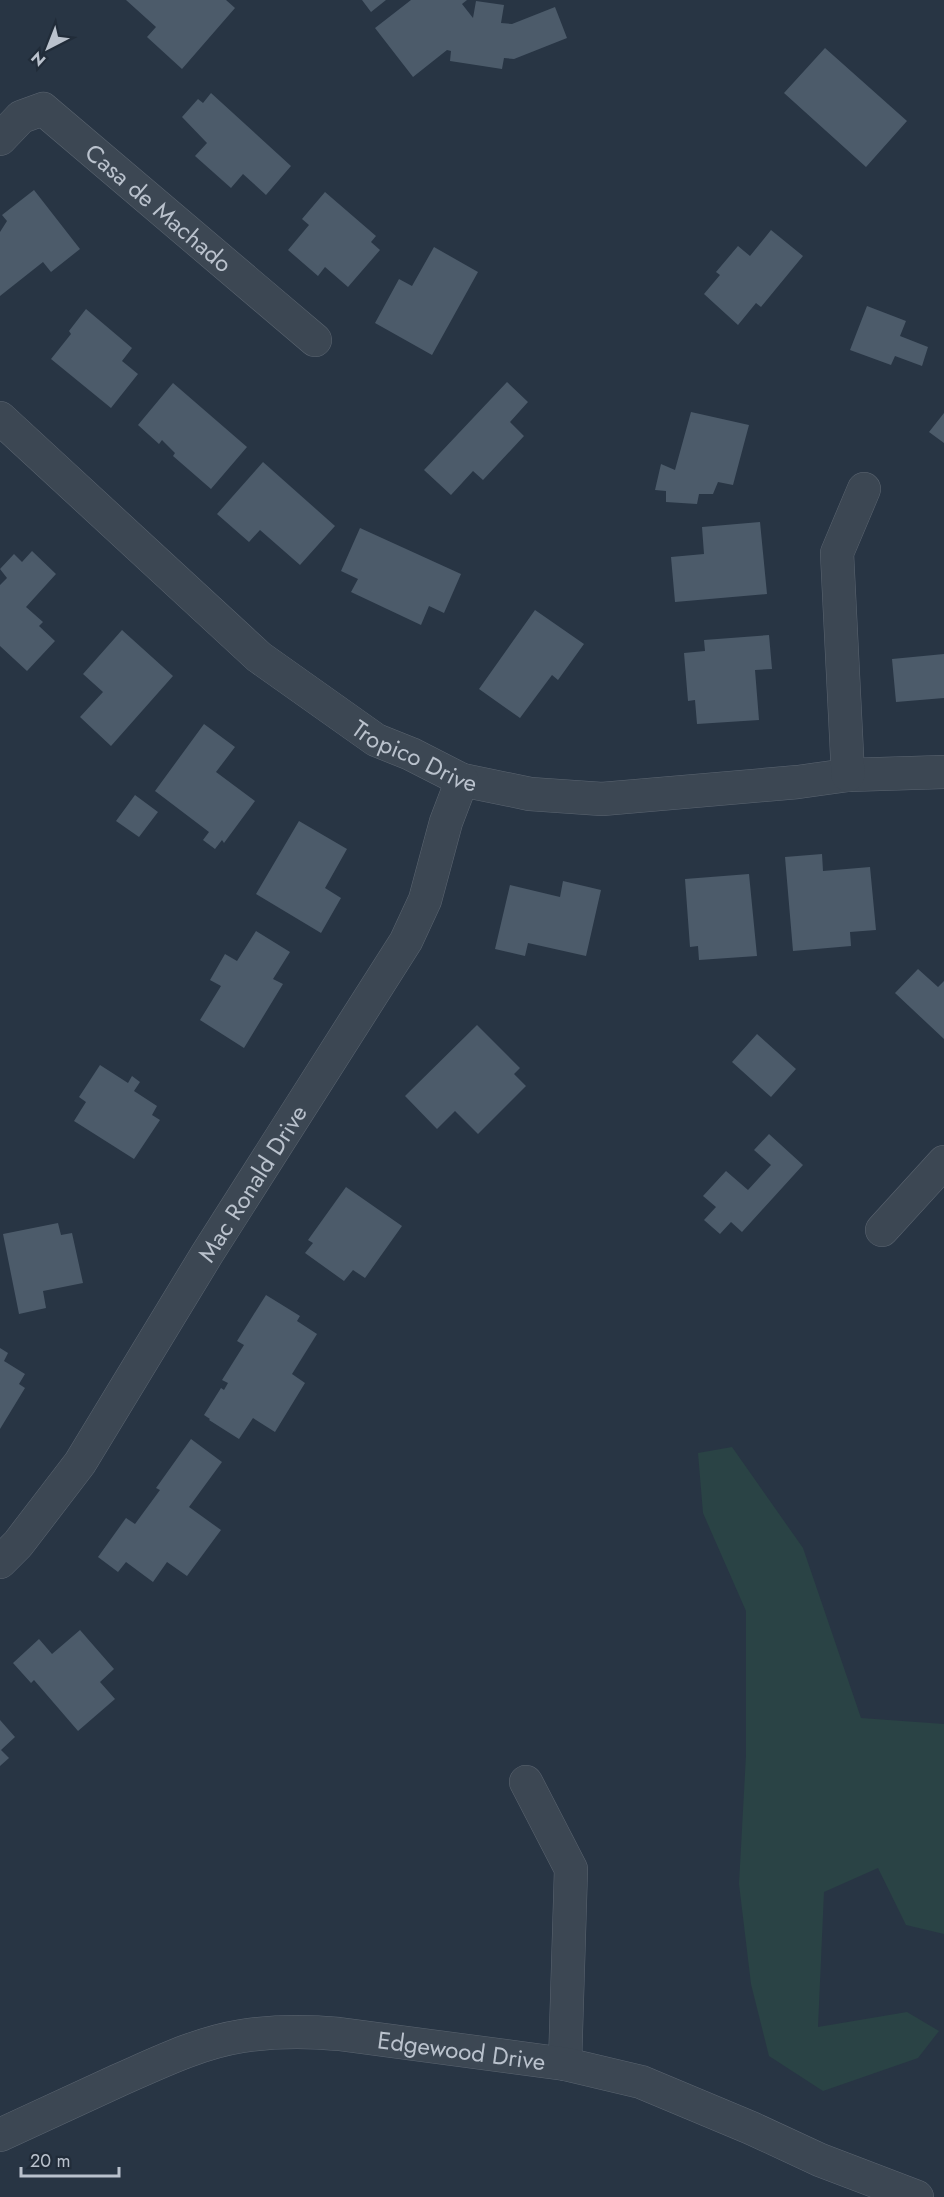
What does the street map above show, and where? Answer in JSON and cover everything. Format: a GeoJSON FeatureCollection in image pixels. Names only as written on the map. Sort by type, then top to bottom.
{"type":"FeatureCollection","features":[{"type":"Feature","properties":{"kind":"street","name":"Casa de Machado"},"geometry":{"type":"LineString","coordinates":[[0,139],[21,117],[43,109],[315,340]]}},
{"type":"Feature","properties":{"kind":"street","name":"Tropico Drive"},"geometry":{"type":"LineString","coordinates":[[0,418],[259,657],[376,740],[411,754],[462,780],[530,794],[602,799],[798,782],[848,775],[944,772]]}},
{"type":"Feature","properties":{"kind":"street"},"geometry":{"type":"LineString","coordinates":[[848,775],[837,553],[864,489]]}},
{"type":"Feature","properties":{"kind":"street","name":"Mac Ronald Drive"},"geometry":{"type":"LineString","coordinates":[[0,1562],[18,1544],[80,1463],[207,1254],[406,941],[424,900],[446,822],[462,780]]}},
{"type":"Feature","properties":{"kind":"street"},"geometry":{"type":"LineString","coordinates":[[882,1230],[944,1162]]}},
{"type":"Feature","properties":{"kind":"street"},"geometry":{"type":"LineString","coordinates":[[526,1782],[571,1869],[565,2064]]}},
{"type":"Feature","properties":{"kind":"street","name":"Edgewood Drive"},"geometry":{"type":"LineString","coordinates":[[0,2135],[168,2058],[204,2045],[241,2036],[279,2032],[339,2034],[565,2064],[641,2082],[820,2160],[917,2197]]}},
{"type":"Feature","properties":{"kind":"green space"},"geometry":{"type":"Polygon","coordinates":[[[732,1447],[803,1548],[861,1718],[944,1724],[944,1934],[906,1925],[878,1868],[824,1892],[818,2027],[907,2012],[939,2031],[918,2058],[823,2091],[769,2056],[751,1984],[739,1884],[746,1755],[746,1611],[703,1513],[698,1453],[732,1447]]]}},
{"type":"Feature","properties":{"kind":"building"},"geometry":{"type":"Polygon","coordinates":[[[126,0],[226,0],[235,8],[182,69],[147,37],[156,27],[126,0]]]}},
{"type":"Feature","properties":{"kind":"building"},"geometry":{"type":"Polygon","coordinates":[[[362,0],[386,0],[371,12],[362,0]]]}},
{"type":"Feature","properties":{"kind":"building"},"geometry":{"type":"Polygon","coordinates":[[[411,0],[467,0],[462,4],[473,18],[476,1],[504,5],[501,23],[512,24],[555,7],[567,38],[514,59],[504,58],[502,69],[450,61],[451,51],[447,50],[413,77],[375,28],[411,0]]]}},
{"type":"Feature","properties":{"kind":"building"},"geometry":{"type":"Polygon","coordinates":[[[825,48],[907,121],[866,167],[784,93],[825,48]]]}},
{"type":"Feature","properties":{"kind":"building"},"geometry":{"type":"Polygon","coordinates":[[[211,93],[291,166],[266,195],[243,174],[231,188],[195,156],[207,143],[182,117],[198,99],[203,103],[211,93]]]}},
{"type":"Feature","properties":{"kind":"building"},"geometry":{"type":"Polygon","coordinates":[[[34,190],[80,249],[51,272],[43,262],[0,296],[0,232],[7,221],[2,215],[34,190]]]}},
{"type":"Feature","properties":{"kind":"building"},"geometry":{"type":"Polygon","coordinates":[[[325,192],[376,236],[371,242],[380,250],[348,287],[325,267],[318,276],[288,250],[309,225],[302,219],[325,192]]]}},
{"type":"Feature","properties":{"kind":"building"},"geometry":{"type":"Polygon","coordinates":[[[771,230],[803,256],[761,307],[756,303],[738,325],[704,294],[720,275],[716,272],[738,246],[750,256],[771,230]]]}},
{"type":"Feature","properties":{"kind":"building"},"geometry":{"type":"Polygon","coordinates":[[[434,247],[478,272],[432,355],[375,323],[399,279],[412,286],[434,247]]]}},
{"type":"Feature","properties":{"kind":"building"},"geometry":{"type":"Polygon","coordinates":[[[867,306],[906,321],[900,336],[928,347],[922,366],[895,356],[891,365],[850,350],[867,306]]]}},
{"type":"Feature","properties":{"kind":"building"},"geometry":{"type":"Polygon","coordinates":[[[86,309],[132,348],[122,361],[138,374],[111,408],[51,359],[71,334],[69,331],[86,309]]]}},
{"type":"Feature","properties":{"kind":"building"},"geometry":{"type":"Polygon","coordinates":[[[507,382],[528,402],[510,422],[524,436],[483,480],[473,471],[451,495],[424,470],[507,382]]]}},
{"type":"Feature","properties":{"kind":"building"},"geometry":{"type":"Polygon","coordinates":[[[173,383],[247,447],[211,489],[173,456],[175,453],[162,440],[159,444],[138,425],[173,383]]]}},
{"type":"Feature","properties":{"kind":"building"},"geometry":{"type":"Polygon","coordinates":[[[691,412],[749,425],[733,485],[718,482],[713,494],[699,494],[697,504],[666,502],[666,491],[655,490],[661,464],[675,470],[691,412]]]}},
{"type":"Feature","properties":{"kind":"building"},"geometry":{"type":"Polygon","coordinates":[[[944,413],[944,443],[929,432],[944,413]]]}},
{"type":"Feature","properties":{"kind":"building"},"geometry":{"type":"Polygon","coordinates":[[[263,462],[335,526],[300,565],[260,530],[249,542],[217,514],[263,462]]]}},
{"type":"Feature","properties":{"kind":"building"},"geometry":{"type":"Polygon","coordinates":[[[760,522],[767,594],[675,602],[671,557],[704,554],[702,527],[760,522]]]}},
{"type":"Feature","properties":{"kind":"building"},"geometry":{"type":"Polygon","coordinates":[[[360,528],[461,574],[444,613],[429,606],[421,625],[351,592],[358,579],[341,571],[360,528]]]}},
{"type":"Feature","properties":{"kind":"building"},"geometry":{"type":"Polygon","coordinates":[[[32,551],[56,574],[26,607],[43,622],[39,626],[55,641],[27,671],[0,646],[0,585],[7,578],[0,569],[14,554],[22,562],[32,551]]]}},
{"type":"Feature","properties":{"kind":"building"},"geometry":{"type":"Polygon","coordinates":[[[535,610],[584,644],[558,680],[552,675],[520,718],[479,689],[535,610]]]}},
{"type":"Feature","properties":{"kind":"building"},"geometry":{"type":"Polygon","coordinates":[[[122,630],[173,676],[111,746],[80,717],[103,692],[83,674],[122,630]]]}},
{"type":"Feature","properties":{"kind":"building"},"geometry":{"type":"Polygon","coordinates":[[[769,635],[772,669],[755,670],[759,720],[697,724],[695,700],[688,701],[684,653],[705,651],[704,640],[769,635]]]}},
{"type":"Feature","properties":{"kind":"building"},"geometry":{"type":"Polygon","coordinates":[[[944,654],[944,698],[896,702],[892,659],[944,654]]]}},
{"type":"Feature","properties":{"kind":"building"},"geometry":{"type":"Polygon","coordinates":[[[204,724],[235,747],[216,772],[255,801],[224,843],[222,840],[215,849],[203,840],[209,832],[155,791],[204,724]]]}},
{"type":"Feature","properties":{"kind":"building"},"geometry":{"type":"Polygon","coordinates":[[[135,795],[158,812],[139,837],[116,821],[135,795]]]}},
{"type":"Feature","properties":{"kind":"building"},"geometry":{"type":"Polygon","coordinates":[[[299,821],[347,849],[325,888],[341,898],[321,933],[256,894],[299,821]]]}},
{"type":"Feature","properties":{"kind":"building"},"geometry":{"type":"Polygon","coordinates":[[[822,854],[823,871],[870,867],[876,930],[850,932],[851,946],[793,951],[785,857],[822,854]]]}},
{"type":"Feature","properties":{"kind":"building"},"geometry":{"type":"Polygon","coordinates":[[[749,874],[757,956],[699,960],[698,946],[690,947],[685,879],[749,874]]]}},
{"type":"Feature","properties":{"kind":"building"},"geometry":{"type":"Polygon","coordinates":[[[563,881],[601,890],[586,956],[528,943],[525,956],[495,949],[510,885],[560,897],[563,881]]]}},
{"type":"Feature","properties":{"kind":"building"},"geometry":{"type":"Polygon","coordinates":[[[256,931],[290,952],[273,979],[283,984],[244,1048],[200,1020],[221,986],[210,980],[225,954],[237,961],[256,931]]]}},
{"type":"Feature","properties":{"kind":"building"},"geometry":{"type":"Polygon","coordinates":[[[918,969],[938,987],[944,981],[944,1039],[895,993],[918,969]]]}},
{"type":"Feature","properties":{"kind":"building"},"geometry":{"type":"Polygon","coordinates":[[[477,1025],[520,1068],[514,1074],[526,1086],[478,1134],[455,1111],[437,1129],[405,1096],[477,1025]]]}},
{"type":"Feature","properties":{"kind":"building"},"geometry":{"type":"Polygon","coordinates":[[[757,1034],[796,1069],[771,1097],[732,1062],[757,1034]]]}},
{"type":"Feature","properties":{"kind":"building"},"geometry":{"type":"Polygon","coordinates":[[[100,1065],[128,1083],[132,1076],[140,1082],[134,1091],[157,1106],[152,1115],[160,1120],[134,1159],[74,1121],[86,1102],[79,1097],[100,1065]]]}},
{"type":"Feature","properties":{"kind":"building"},"geometry":{"type":"Polygon","coordinates":[[[769,1134],[803,1165],[742,1232],[731,1222],[720,1234],[704,1220],[716,1207],[703,1196],[726,1171],[748,1190],[771,1165],[754,1150],[769,1134]]]}},
{"type":"Feature","properties":{"kind":"building"},"geometry":{"type":"Polygon","coordinates":[[[346,1187],[402,1226],[365,1278],[353,1270],[344,1281],[305,1253],[313,1243],[308,1240],[346,1187]]]}},
{"type":"Feature","properties":{"kind":"building"},"geometry":{"type":"Polygon","coordinates":[[[58,1223],[61,1235],[72,1233],[83,1283],[43,1291],[46,1308],[19,1314],[3,1234],[58,1223]]]}},
{"type":"Feature","properties":{"kind":"building"},"geometry":{"type":"Polygon","coordinates":[[[266,1295],[300,1316],[297,1321],[317,1334],[292,1374],[305,1383],[275,1432],[253,1418],[239,1439],[204,1415],[221,1388],[224,1390],[228,1383],[222,1380],[244,1345],[237,1341],[266,1295]]]}},
{"type":"Feature","properties":{"kind":"building"},"geometry":{"type":"Polygon","coordinates":[[[0,1348],[8,1353],[4,1361],[25,1374],[19,1384],[25,1388],[0,1429],[0,1348]]]}},
{"type":"Feature","properties":{"kind":"building"},"geometry":{"type":"Polygon","coordinates":[[[191,1439],[222,1462],[189,1507],[221,1530],[187,1576],[167,1562],[153,1582],[126,1562],[118,1572],[98,1557],[126,1518],[135,1524],[160,1490],[156,1488],[191,1439]]]}},
{"type":"Feature","properties":{"kind":"building"},"geometry":{"type":"Polygon","coordinates":[[[80,1630],[114,1669],[100,1682],[115,1699],[78,1731],[34,1680],[31,1683],[13,1663],[39,1639],[52,1654],[80,1630]]]}},
{"type":"Feature","properties":{"kind":"building"},"geometry":{"type":"Polygon","coordinates":[[[0,1720],[15,1737],[1,1750],[9,1758],[0,1766],[0,1720]]]}}]}
